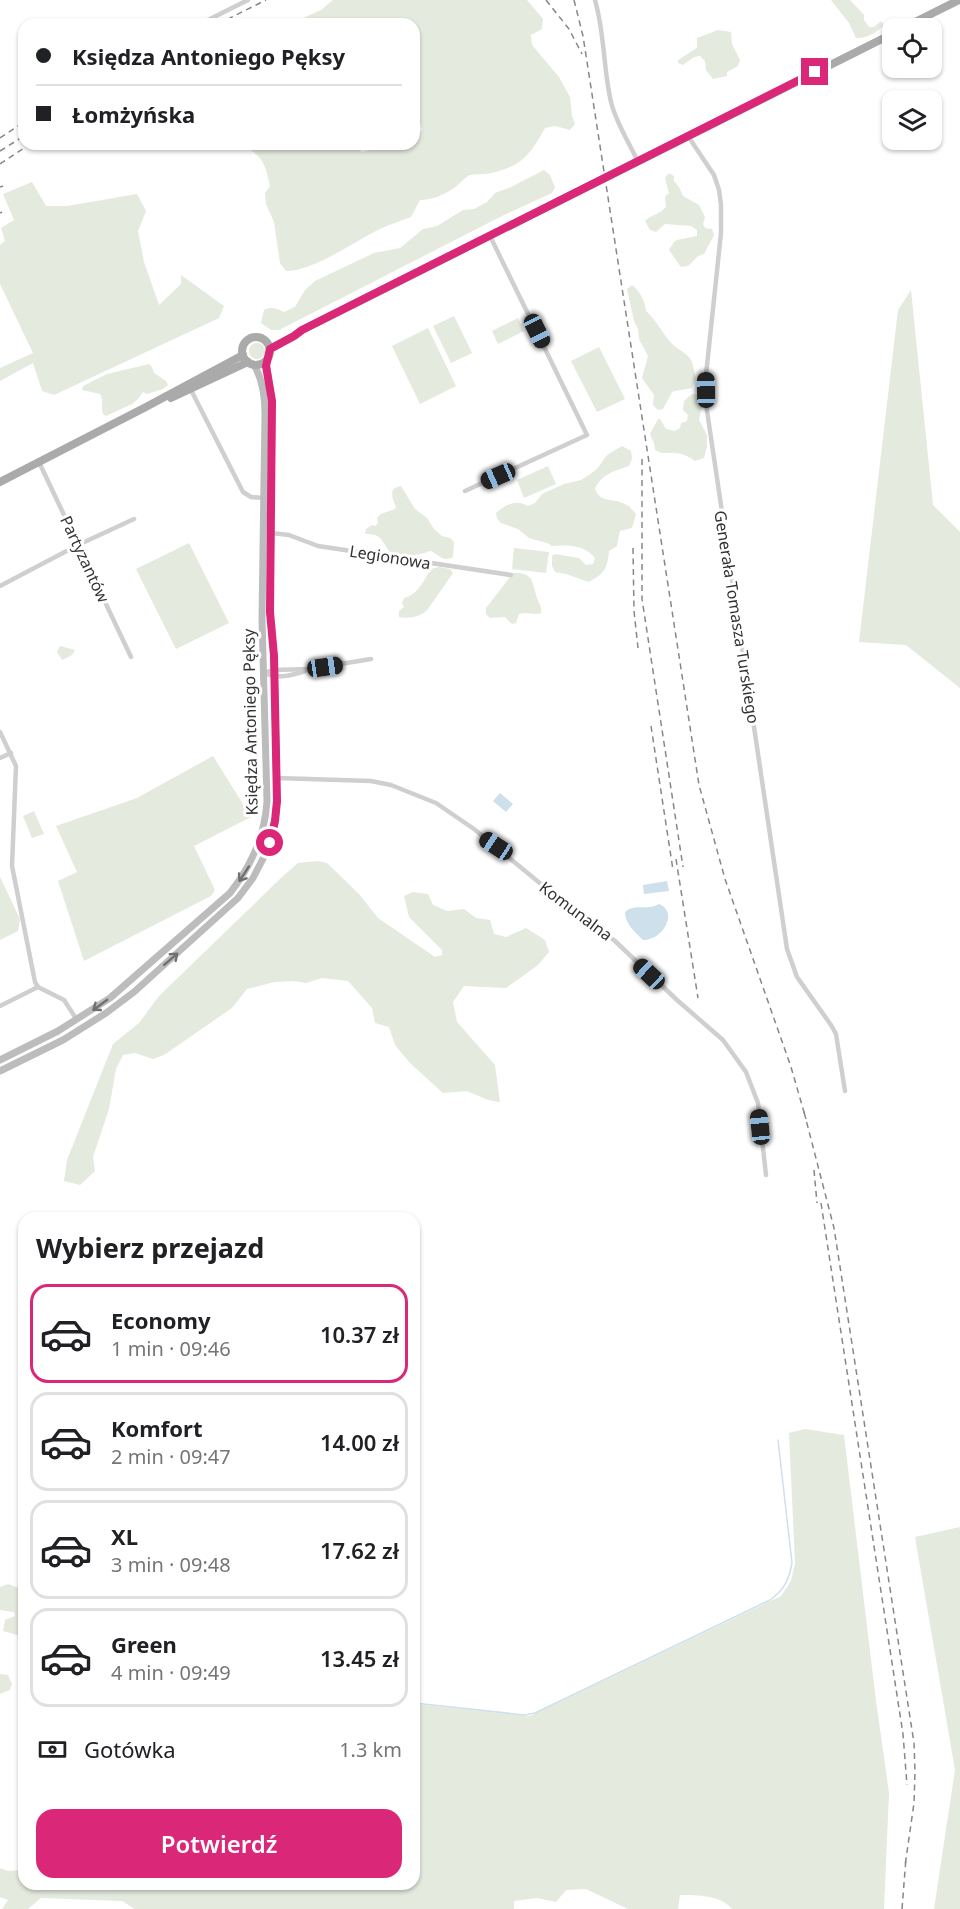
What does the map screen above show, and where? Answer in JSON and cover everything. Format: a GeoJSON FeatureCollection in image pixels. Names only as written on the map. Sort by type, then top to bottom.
{"type":"FeatureCollection","features":[{"type":"Feature","properties":{"kind":"main road"},"geometry":{"type":"LineString","coordinates":[[923,18],[959,0]]}},
{"type":"Feature","properties":{"kind":"main road"},"geometry":{"type":"LineString","coordinates":[[269,345],[294,336],[882,39]]}},
{"type":"Feature","properties":{"kind":"main road"},"geometry":{"type":"LineString","coordinates":[[144,408],[251,364],[261,365],[266,362],[270,356],[269,345],[260,338],[248,340],[244,345],[243,355],[251,364]]}},
{"type":"Feature","properties":{"kind":"main road"},"geometry":{"type":"LineString","coordinates":[[0,482],[243,355]]}},
{"type":"Feature","properties":{"kind":"main road","name":"Księdza Antoniego Pęksy"},"geometry":{"type":"LineString","coordinates":[[0,1071],[72,1035],[114,1008],[238,898],[259,870],[270,843],[276,815],[277,778],[270,612],[272,401],[266,362]]}},
{"type":"Feature","properties":{"kind":"main road","name":"Księdza Antoniego Pęksy"},"geometry":{"type":"LineString","coordinates":[[0,1060],[77,1020],[119,990],[230,893],[250,864],[262,832],[266,807],[262,606],[265,403],[260,375],[251,364]]}},
{"type":"Feature","properties":{"kind":"street"},"geometry":{"type":"LineString","coordinates":[[213,18],[248,0]]}},
{"type":"Feature","properties":{"kind":"street"},"geometry":{"type":"LineString","coordinates":[[595,0],[603,34],[611,102],[618,122],[638,162]]}},
{"type":"Feature","properties":{"kind":"street","name":"Generała Tomasza Turskiego"},"geometry":{"type":"LineString","coordinates":[[688,136],[714,175],[721,198],[720,243],[705,375],[706,404],[787,949],[797,977],[836,1034],[845,1091]]}},
{"type":"Feature","properties":{"kind":"street"},"geometry":{"type":"LineString","coordinates":[[465,491],[587,435],[490,236]]}},
{"type":"Feature","properties":{"kind":"street"},"geometry":{"type":"LineString","coordinates":[[191,390],[243,492],[251,497],[264,498]]}},
{"type":"Feature","properties":{"kind":"street","name":"Partyzantów"},"geometry":{"type":"LineString","coordinates":[[39,462],[130,657]]}},
{"type":"Feature","properties":{"kind":"street"},"geometry":{"type":"LineString","coordinates":[[0,586],[134,519]]}},
{"type":"Feature","properties":{"kind":"street","name":"Legionowa"},"geometry":{"type":"LineString","coordinates":[[271,533],[289,535],[318,546],[511,575]]}},
{"type":"Feature","properties":{"kind":"street"},"geometry":{"type":"LineString","coordinates":[[264,673],[293,675],[310,669],[371,659]]}},
{"type":"Feature","properties":{"kind":"street"},"geometry":{"type":"LineString","coordinates":[[0,732],[16,766],[12,866],[35,982],[38,987],[64,1000],[77,1020]]}},
{"type":"Feature","properties":{"kind":"street"},"geometry":{"type":"LineString","coordinates":[[0,758],[11,753]]}},
{"type":"Feature","properties":{"kind":"street","name":"Komunalna"},"geometry":{"type":"LineString","coordinates":[[277,778],[371,781],[391,785],[436,803],[474,829],[575,912],[615,941],[723,1040],[746,1072],[758,1103],[766,1175]]}},
{"type":"Feature","properties":{"kind":"street"},"geometry":{"type":"LineString","coordinates":[[0,1006],[38,987]]}},
{"type":"Feature","properties":{"kind":"shaded area"},"geometry":{"type":"Polygon","coordinates":[[[333,0],[527,0],[543,19],[542,29],[531,35],[532,45],[559,77],[570,97],[575,124],[570,130],[555,126],[545,128],[535,145],[518,163],[491,173],[468,176],[446,193],[420,200],[411,217],[380,229],[321,261],[297,270],[286,271],[280,263],[274,222],[266,204],[265,193],[270,186],[267,174],[264,164],[250,150],[360,150],[362,152],[420,150],[420,131],[422,130],[420,123],[420,18],[303,18],[321,10],[333,0]]]}},
{"type":"Feature","properties":{"kind":"shaded area"},"geometry":{"type":"Polygon","coordinates":[[[831,0],[850,0],[864,15],[864,20],[869,27],[874,27],[881,21],[882,27],[871,35],[856,38],[849,23],[831,0]]]}},
{"type":"Feature","properties":{"kind":"shaded area"},"geometry":{"type":"Polygon","coordinates":[[[718,30],[731,32],[732,44],[740,60],[738,66],[727,72],[727,76],[713,79],[706,70],[705,61],[700,56],[694,57],[683,65],[678,63],[678,60],[697,48],[697,38],[718,30]]]}},
{"type":"Feature","properties":{"kind":"shaded area"},"geometry":{"type":"Polygon","coordinates":[[[544,170],[550,175],[555,187],[552,193],[504,215],[279,330],[271,330],[261,323],[264,310],[272,308],[284,312],[295,307],[305,290],[315,281],[374,253],[400,248],[423,229],[437,226],[463,210],[474,209],[487,202],[495,193],[544,170]]]}},
{"type":"Feature","properties":{"kind":"shaded area"},"geometry":{"type":"Polygon","coordinates":[[[669,173],[674,176],[674,181],[683,196],[699,205],[705,217],[703,224],[705,228],[712,229],[714,235],[704,254],[698,256],[688,266],[681,267],[669,250],[677,240],[697,236],[697,230],[691,226],[665,224],[656,232],[650,230],[645,221],[666,207],[665,197],[669,193],[665,178],[669,173]]]}},
{"type":"Feature","properties":{"kind":"shaded area"},"geometry":{"type":"Polygon","coordinates":[[[32,182],[46,206],[67,206],[137,194],[146,211],[138,231],[144,262],[159,305],[181,284],[181,275],[224,306],[219,318],[54,395],[42,391],[33,363],[0,381],[0,368],[33,353],[0,284],[0,245],[5,241],[1,228],[14,220],[3,194],[32,182]]]}},
{"type":"Feature","properties":{"kind":"shaded area"},"geometry":{"type":"Polygon","coordinates":[[[632,285],[642,296],[646,311],[672,344],[685,353],[692,362],[696,379],[692,388],[672,392],[663,409],[658,410],[653,405],[654,395],[642,378],[648,356],[639,339],[634,321],[627,289],[632,285]]]}},
{"type":"Feature","properties":{"kind":"shaded area"},"geometry":{"type":"Polygon","coordinates":[[[911,290],[933,505],[960,532],[960,688],[906,645],[859,642],[898,310],[911,290]]]}},
{"type":"Feature","properties":{"kind":"shaded area"},"geometry":{"type":"Polygon","coordinates":[[[454,316],[472,353],[451,363],[433,326],[454,316]]]}},
{"type":"Feature","properties":{"kind":"shaded area"},"geometry":{"type":"Polygon","coordinates":[[[518,318],[524,331],[498,344],[492,331],[518,318]]]}},
{"type":"Feature","properties":{"kind":"shaded area"},"geometry":{"type":"Polygon","coordinates":[[[428,328],[456,386],[420,404],[392,346],[428,328]]]}},
{"type":"Feature","properties":{"kind":"shaded area"},"geometry":{"type":"Polygon","coordinates":[[[254,343],[260,343],[265,351],[263,357],[254,359],[249,354],[249,348],[254,343]]]}},
{"type":"Feature","properties":{"kind":"shaded area"},"geometry":{"type":"Polygon","coordinates":[[[599,347],[625,399],[597,412],[571,361],[599,347]]]}},
{"type":"Feature","properties":{"kind":"shaded area"},"geometry":{"type":"Polygon","coordinates":[[[149,364],[154,373],[168,385],[147,394],[143,392],[132,404],[106,416],[103,414],[100,394],[82,390],[83,386],[107,374],[149,364]]]}},
{"type":"Feature","properties":{"kind":"shaded area"},"geometry":{"type":"Polygon","coordinates":[[[692,394],[701,395],[703,401],[699,420],[707,435],[704,458],[695,461],[681,454],[655,450],[650,434],[658,419],[666,429],[675,431],[680,428],[681,423],[687,421],[688,415],[683,410],[684,401],[692,394]]]}},
{"type":"Feature","properties":{"kind":"shaded area"},"geometry":{"type":"Polygon","coordinates":[[[622,446],[631,451],[632,459],[629,466],[605,476],[595,489],[600,496],[627,505],[636,514],[632,528],[620,531],[617,546],[609,551],[604,570],[589,582],[555,572],[552,566],[552,556],[555,554],[579,558],[586,565],[593,564],[595,558],[591,553],[575,546],[551,546],[529,538],[518,529],[501,523],[497,518],[496,513],[508,505],[519,503],[528,506],[535,503],[542,494],[564,484],[581,480],[597,469],[607,455],[622,446]]]}},
{"type":"Feature","properties":{"kind":"shaded area"},"geometry":{"type":"Polygon","coordinates":[[[548,466],[556,484],[524,498],[517,480],[548,466]]]}},
{"type":"Feature","properties":{"kind":"shaded area"},"geometry":{"type":"Polygon","coordinates":[[[401,486],[415,509],[427,518],[442,536],[454,542],[453,557],[444,559],[431,551],[412,556],[396,555],[378,536],[365,534],[366,529],[378,523],[377,518],[381,514],[395,509],[393,491],[401,486]]]}},
{"type":"Feature","properties":{"kind":"shaded area"},"geometry":{"type":"Polygon","coordinates":[[[189,543],[229,623],[176,649],[136,569],[189,543]]]}},
{"type":"Feature","properties":{"kind":"shaded area"},"geometry":{"type":"Polygon","coordinates":[[[514,548],[549,552],[546,573],[512,569],[514,548]]]}},
{"type":"Feature","properties":{"kind":"shaded area"},"geometry":{"type":"Polygon","coordinates":[[[439,567],[450,569],[453,573],[428,609],[414,617],[399,617],[399,611],[404,607],[402,603],[404,598],[417,590],[431,569],[439,567]]]}},
{"type":"Feature","properties":{"kind":"shaded area"},"geometry":{"type":"Polygon","coordinates":[[[513,573],[529,576],[541,607],[541,613],[519,614],[516,623],[512,624],[505,617],[490,618],[486,614],[486,608],[513,573]]]}},
{"type":"Feature","properties":{"kind":"shaded area"},"geometry":{"type":"Polygon","coordinates":[[[60,646],[75,650],[72,655],[62,660],[57,652],[60,646]]]}},
{"type":"Feature","properties":{"kind":"shaded area"},"geometry":{"type":"Polygon","coordinates":[[[213,756],[251,817],[194,846],[215,890],[211,896],[84,961],[58,881],[77,872],[56,826],[137,798],[213,756]]]}},
{"type":"Feature","properties":{"kind":"shaded area"},"geometry":{"type":"Polygon","coordinates":[[[34,811],[44,834],[32,838],[23,816],[34,811]]]}},
{"type":"Feature","properties":{"kind":"shaded area"},"geometry":{"type":"Polygon","coordinates":[[[318,861],[327,863],[359,894],[378,918],[435,957],[442,955],[442,950],[409,917],[404,896],[413,892],[428,894],[433,905],[447,911],[464,909],[476,918],[490,920],[494,934],[506,937],[526,928],[545,940],[549,952],[538,965],[506,988],[464,986],[453,1002],[457,1022],[495,1065],[500,1102],[488,1100],[467,1091],[443,1093],[410,1063],[395,1045],[389,1027],[375,1023],[372,1008],[348,981],[322,978],[306,983],[275,982],[247,989],[232,1008],[164,1055],[153,1059],[135,1053],[123,1055],[116,1069],[109,1109],[93,1157],[95,1171],[80,1185],[64,1181],[67,1160],[113,1044],[139,1023],[159,996],[281,878],[298,863],[318,861]]]}},
{"type":"Feature","properties":{"kind":"shaded area"},"geometry":{"type":"Polygon","coordinates":[[[0,877],[20,919],[18,931],[0,940],[0,877]]]}},
{"type":"Feature","properties":{"kind":"shaded area"},"geometry":{"type":"Polygon","coordinates":[[[805,1429],[844,1435],[889,1793],[884,1909],[732,1909],[715,1898],[680,1895],[678,1909],[628,1909],[586,1889],[566,1890],[556,1902],[537,1898],[514,1901],[514,1909],[135,1909],[122,1901],[41,1898],[28,1909],[2,1909],[8,1900],[0,1897],[0,1868],[8,1871],[18,1870],[18,1890],[420,1890],[420,1705],[530,1716],[781,1596],[791,1581],[795,1563],[789,1433],[805,1429]]]}},
{"type":"Feature","properties":{"kind":"shaded area"},"geometry":{"type":"Polygon","coordinates":[[[960,1527],[960,1909],[934,1909],[955,1770],[915,1537],[960,1527]]]}},
{"type":"Feature","properties":{"kind":"shaded area"},"geometry":{"type":"Polygon","coordinates":[[[8,1584],[18,1588],[18,1635],[3,1631],[5,1620],[15,1616],[14,1612],[0,1610],[0,1587],[8,1584]]]}},
{"type":"Feature","properties":{"kind":"shaded area"},"geometry":{"type":"Polygon","coordinates":[[[0,1674],[8,1675],[12,1684],[10,1690],[0,1694],[0,1674]]]}},
{"type":"Feature","properties":{"kind":"water"},"geometry":{"type":"Polygon","coordinates":[[[500,793],[513,804],[506,812],[493,801],[500,793]]]}},
{"type":"Feature","properties":{"kind":"water"},"geometry":{"type":"Polygon","coordinates":[[[667,881],[669,891],[644,894],[643,885],[667,881]]]}},
{"type":"Feature","properties":{"kind":"water"},"geometry":{"type":"Polygon","coordinates":[[[659,904],[668,914],[666,926],[656,936],[643,940],[629,924],[625,912],[633,908],[659,904]]]}},
{"type":"Feature","properties":{"kind":"waterway"},"geometry":{"type":"LineString","coordinates":[[420,1704],[525,1715],[535,1713],[770,1600],[785,1584],[792,1563],[778,1440]]}},
{"type":"Feature","properties":{"kind":"railway"},"geometry":{"type":"LineString","coordinates":[[230,18],[266,0]]}},
{"type":"Feature","properties":{"kind":"railway"},"geometry":{"type":"LineString","coordinates":[[546,0],[569,29],[582,54]]}},
{"type":"Feature","properties":{"kind":"railway"},"geometry":{"type":"LineString","coordinates":[[574,0],[583,36],[699,785],[725,879],[791,1067],[806,1119]]}},
{"type":"Feature","properties":{"kind":"railway"},"geometry":{"type":"LineString","coordinates":[[0,138],[18,126]]}},
{"type":"Feature","properties":{"kind":"railway"},"geometry":{"type":"LineString","coordinates":[[0,151],[18,140]]}},
{"type":"Feature","properties":{"kind":"railway"},"geometry":{"type":"LineString","coordinates":[[0,164],[21,150]]}},
{"type":"Feature","properties":{"kind":"railway"},"geometry":{"type":"LineString","coordinates":[[642,459],[642,599],[683,867]]}},
{"type":"Feature","properties":{"kind":"railway"},"geometry":{"type":"LineString","coordinates":[[633,548],[634,611],[638,648]]}},
{"type":"Feature","properties":{"kind":"railway"},"geometry":{"type":"LineString","coordinates":[[651,726],[673,870]]}},
{"type":"Feature","properties":{"kind":"railway"},"geometry":{"type":"LineString","coordinates":[[676,859],[698,998]]}},
{"type":"Feature","properties":{"kind":"railway"},"geometry":{"type":"LineString","coordinates":[[804,1112],[834,1228],[914,1743],[914,1803],[905,1866]]}},
{"type":"Feature","properties":{"kind":"railway"},"geometry":{"type":"LineString","coordinates":[[814,1170],[817,1203]]}},
{"type":"Feature","properties":{"kind":"railway"},"geometry":{"type":"LineString","coordinates":[[821,1203],[903,1734],[907,1785]]}},
{"type":"Feature","properties":{"kind":"railway"},"geometry":{"type":"LineString","coordinates":[[902,1909],[906,1858]]}},
{"type":"Feature","properties":{"kind":"route"},"geometry":{"type":"LineString","coordinates":[[270,843],[277,801],[274,656],[270,612],[272,401],[266,366],[270,349],[302,330],[416,272],[815,72]]}}]}
